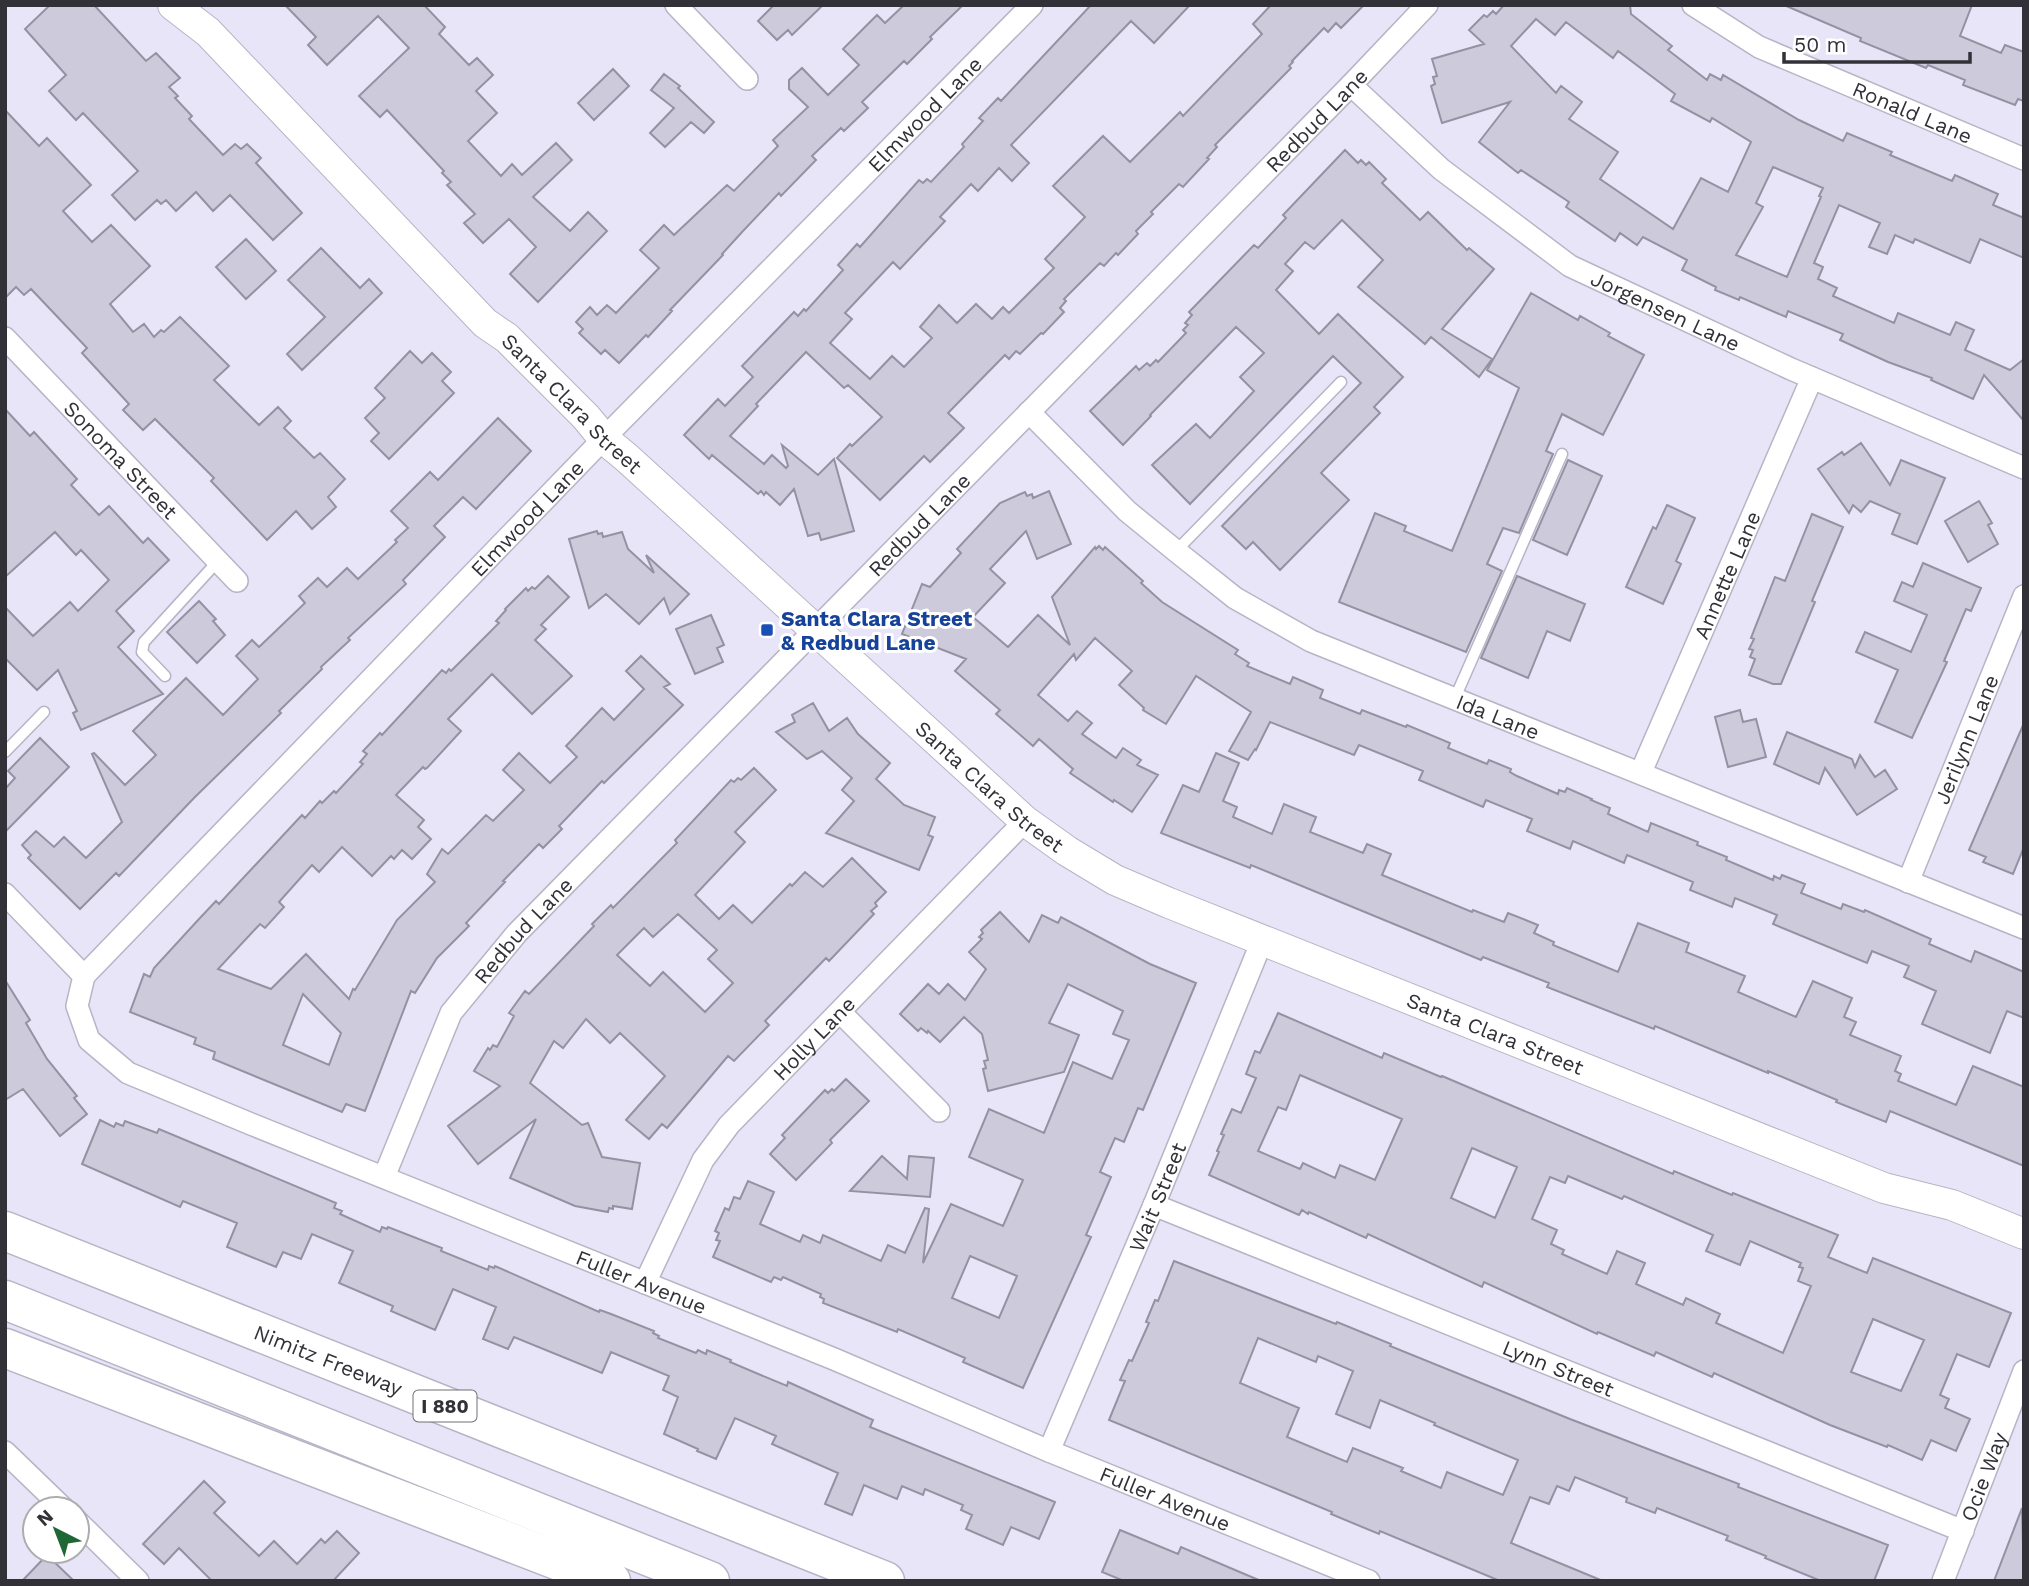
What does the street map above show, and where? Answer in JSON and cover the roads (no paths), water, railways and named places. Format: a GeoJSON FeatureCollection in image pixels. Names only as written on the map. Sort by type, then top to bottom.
{"type":"FeatureCollection","features":[{"type":"Feature","properties":{"kind":"highway","name":"Nimitz Freeway"},"geometry":{"type":"LineString","coordinates":[[5,1231],[885,1581]]}},
{"type":"Feature","properties":{"kind":"highway"},"geometry":{"type":"LineString","coordinates":[[5,1300],[710,1581]]}},
{"type":"Feature","properties":{"kind":"highway"},"geometry":{"type":"LineString","coordinates":[[5,1348],[599,1577]]}},
{"type":"Feature","properties":{"kind":"main road","name":"Santa Clara Street"},"geometry":{"type":"LineString","coordinates":[[173,5],[208,32],[485,323],[507,338],[586,417],[604,439],[1025,821],[1067,851],[1115,880],[1262,941],[1884,1188],[1952,1205],[2024,1234]]}},
{"type":"Feature","properties":{"kind":"street"},"geometry":{"type":"LineString","coordinates":[[676,5],[747,79]]}},
{"type":"Feature","properties":{"kind":"street","name":"Elmwood Lane"},"geometry":{"type":"LineString","coordinates":[[84,976],[604,439],[1032,5]]}},
{"type":"Feature","properties":{"kind":"street","name":"Redbud Lane"},"geometry":{"type":"LineString","coordinates":[[384,1177],[451,1013],[517,933],[1351,86],[1427,5]]}},
{"type":"Feature","properties":{"kind":"street","name":"Ronald Lane"},"geometry":{"type":"LineString","coordinates":[[1693,5],[1759,47],[2024,159]]}},
{"type":"Feature","properties":{"kind":"street","name":"Jorgensen Lane"},"geometry":{"type":"LineString","coordinates":[[1351,86],[1441,169],[1570,266],[1812,378],[2024,468]]}},
{"type":"Feature","properties":{"kind":"street","name":"Sonoma Street"},"geometry":{"type":"LineString","coordinates":[[5,338],[237,581]]}},
{"type":"Feature","properties":{"kind":"street","name":"Annette Lane"},"geometry":{"type":"LineString","coordinates":[[1641,772],[1812,378]]}},
{"type":"Feature","properties":{"kind":"street","name":"Ida Lane"},"geometry":{"type":"LineString","coordinates":[[1029,412],[1127,511],[1176,551],[1235,598],[1311,641],[2024,928]]}},
{"type":"Feature","properties":{"kind":"street","name":"Jerilynn Lane"},"geometry":{"type":"LineString","coordinates":[[1908,883],[2024,596]]}},
{"type":"Feature","properties":{"kind":"street","name":"Holly Lane"},"geometry":{"type":"LineString","coordinates":[[645,1283],[703,1160],[729,1125],[1025,821]]}},
{"type":"Feature","properties":{"kind":"street"},"geometry":{"type":"LineString","coordinates":[[5,894],[84,976]]}},
{"type":"Feature","properties":{"kind":"street","name":"Wait Street"},"geometry":{"type":"LineString","coordinates":[[1049,1451],[1262,941]]}},
{"type":"Feature","properties":{"kind":"street","name":"Fuller Avenue"},"geometry":{"type":"LineString","coordinates":[[84,976],[77,1006],[89,1040],[128,1073],[834,1359],[1049,1451],[1369,1581]]}},
{"type":"Feature","properties":{"kind":"street"},"geometry":{"type":"LineString","coordinates":[[840,1012],[939,1111]]}},
{"type":"Feature","properties":{"kind":"street","name":"Lynn Street"},"geometry":{"type":"LineString","coordinates":[[1154,1205],[1963,1531]]}},
{"type":"Feature","properties":{"kind":"street","name":"Ocie Way"},"geometry":{"type":"LineString","coordinates":[[1943,1581],[2024,1371]]}},
{"type":"Feature","properties":{"kind":"street"},"geometry":{"type":"LineString","coordinates":[[5,1452],[50,1495]]}},
{"type":"Feature","properties":{"kind":"street"},"geometry":{"type":"LineString","coordinates":[[91,1535],[138,1581]]}},
{"type":"Feature","properties":{"kind":"lane"},"geometry":{"type":"LineString","coordinates":[[1176,551],[1341,382]]}},
{"type":"Feature","properties":{"kind":"lane"},"geometry":{"type":"LineString","coordinates":[[1455,698],[1562,454]]}},
{"type":"Feature","properties":{"kind":"lane"},"geometry":{"type":"LineString","coordinates":[[165,676],[142,652],[144,642],[218,561]]}},
{"type":"Feature","properties":{"kind":"lane"},"geometry":{"type":"LineString","coordinates":[[5,752],[44,712]]}},
{"type":"Feature","properties":{"kind":"place","name":"Santa Clara Street & Redbud Lane"},"geometry":{"type":"Point","coordinates":[767,630]}}]}
